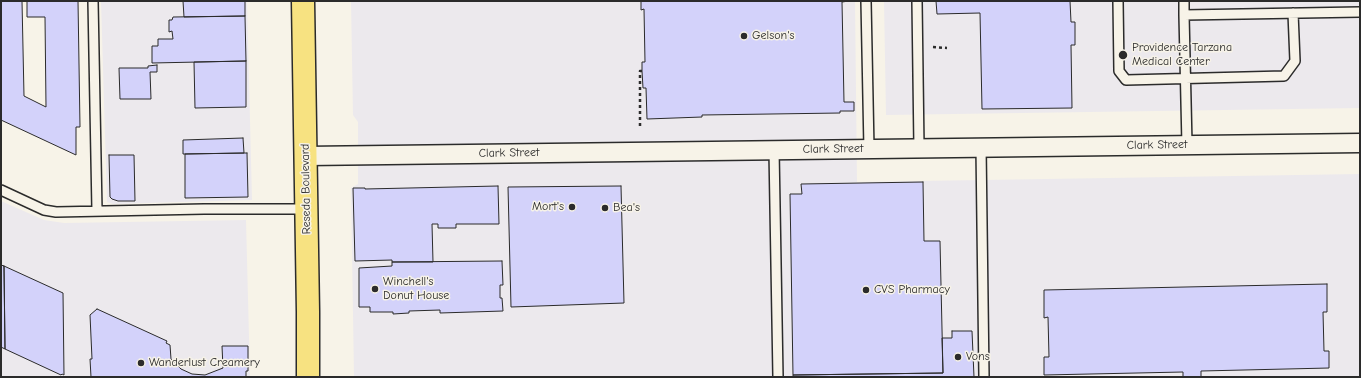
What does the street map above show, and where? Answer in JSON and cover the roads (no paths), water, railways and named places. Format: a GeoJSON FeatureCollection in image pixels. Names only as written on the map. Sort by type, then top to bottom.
{"type":"FeatureCollection","features":[{"type":"Feature","properties":{"kind":"main road","name":"Reseda Boulevard"},"geometry":{"type":"LineString","coordinates":[[303,1],[308,377]]}},
{"type":"Feature","properties":{"kind":"street","name":"Clark Street"},"geometry":{"type":"LineString","coordinates":[[306,156],[1360,143]]}},
{"type":"Feature","properties":{"kind":"lane"},"geometry":{"type":"LineString","coordinates":[[93,1],[97,211]]}},
{"type":"Feature","properties":{"kind":"lane"},"geometry":{"type":"LineString","coordinates":[[866,1],[869,149]]}},
{"type":"Feature","properties":{"kind":"lane"},"geometry":{"type":"LineString","coordinates":[[916,1],[919,148]]}},
{"type":"Feature","properties":{"kind":"lane"},"geometry":{"type":"LineString","coordinates":[[1118,1],[1119,70],[1126,80],[1284,76],[1294,61],[1293,13]]}},
{"type":"Feature","properties":{"kind":"lane"},"geometry":{"type":"LineString","coordinates":[[1184,1],[1187,145]]}},
{"type":"Feature","properties":{"kind":"lane"},"geometry":{"type":"LineString","coordinates":[[1184,15],[1360,12]]}},
{"type":"Feature","properties":{"kind":"lane"},"geometry":{"type":"LineString","coordinates":[[981,147],[984,377]]}},
{"type":"Feature","properties":{"kind":"lane"},"geometry":{"type":"LineString","coordinates":[[774,150],[778,377]]}},
{"type":"Feature","properties":{"kind":"lane"},"geometry":{"type":"LineString","coordinates":[[1,190],[44,210],[56,212],[306,209]]}},
{"type":"Feature","properties":{"kind":"place","name":"Gelson's"},"geometry":{"type":"Point","coordinates":[744,36]}},
{"type":"Feature","properties":{"kind":"place","name":"Providence Tarzana Medical Center"},"geometry":{"type":"Point","coordinates":[1123,55]}},
{"type":"Feature","properties":{"kind":"place","name":"Mort's"},"geometry":{"type":"Point","coordinates":[572,207]}},
{"type":"Feature","properties":{"kind":"place","name":"Bea's"},"geometry":{"type":"Point","coordinates":[605,208]}},
{"type":"Feature","properties":{"kind":"place","name":"Winchell's Donut House"},"geometry":{"type":"Point","coordinates":[375,289]}},
{"type":"Feature","properties":{"kind":"place","name":"CVS Pharmacy"},"geometry":{"type":"Point","coordinates":[866,290]}},
{"type":"Feature","properties":{"kind":"place","name":"Vons"},"geometry":{"type":"Point","coordinates":[958,357]}},
{"type":"Feature","properties":{"kind":"place","name":"Wanderlust Creamery"},"geometry":{"type":"Point","coordinates":[141,363]}}]}
